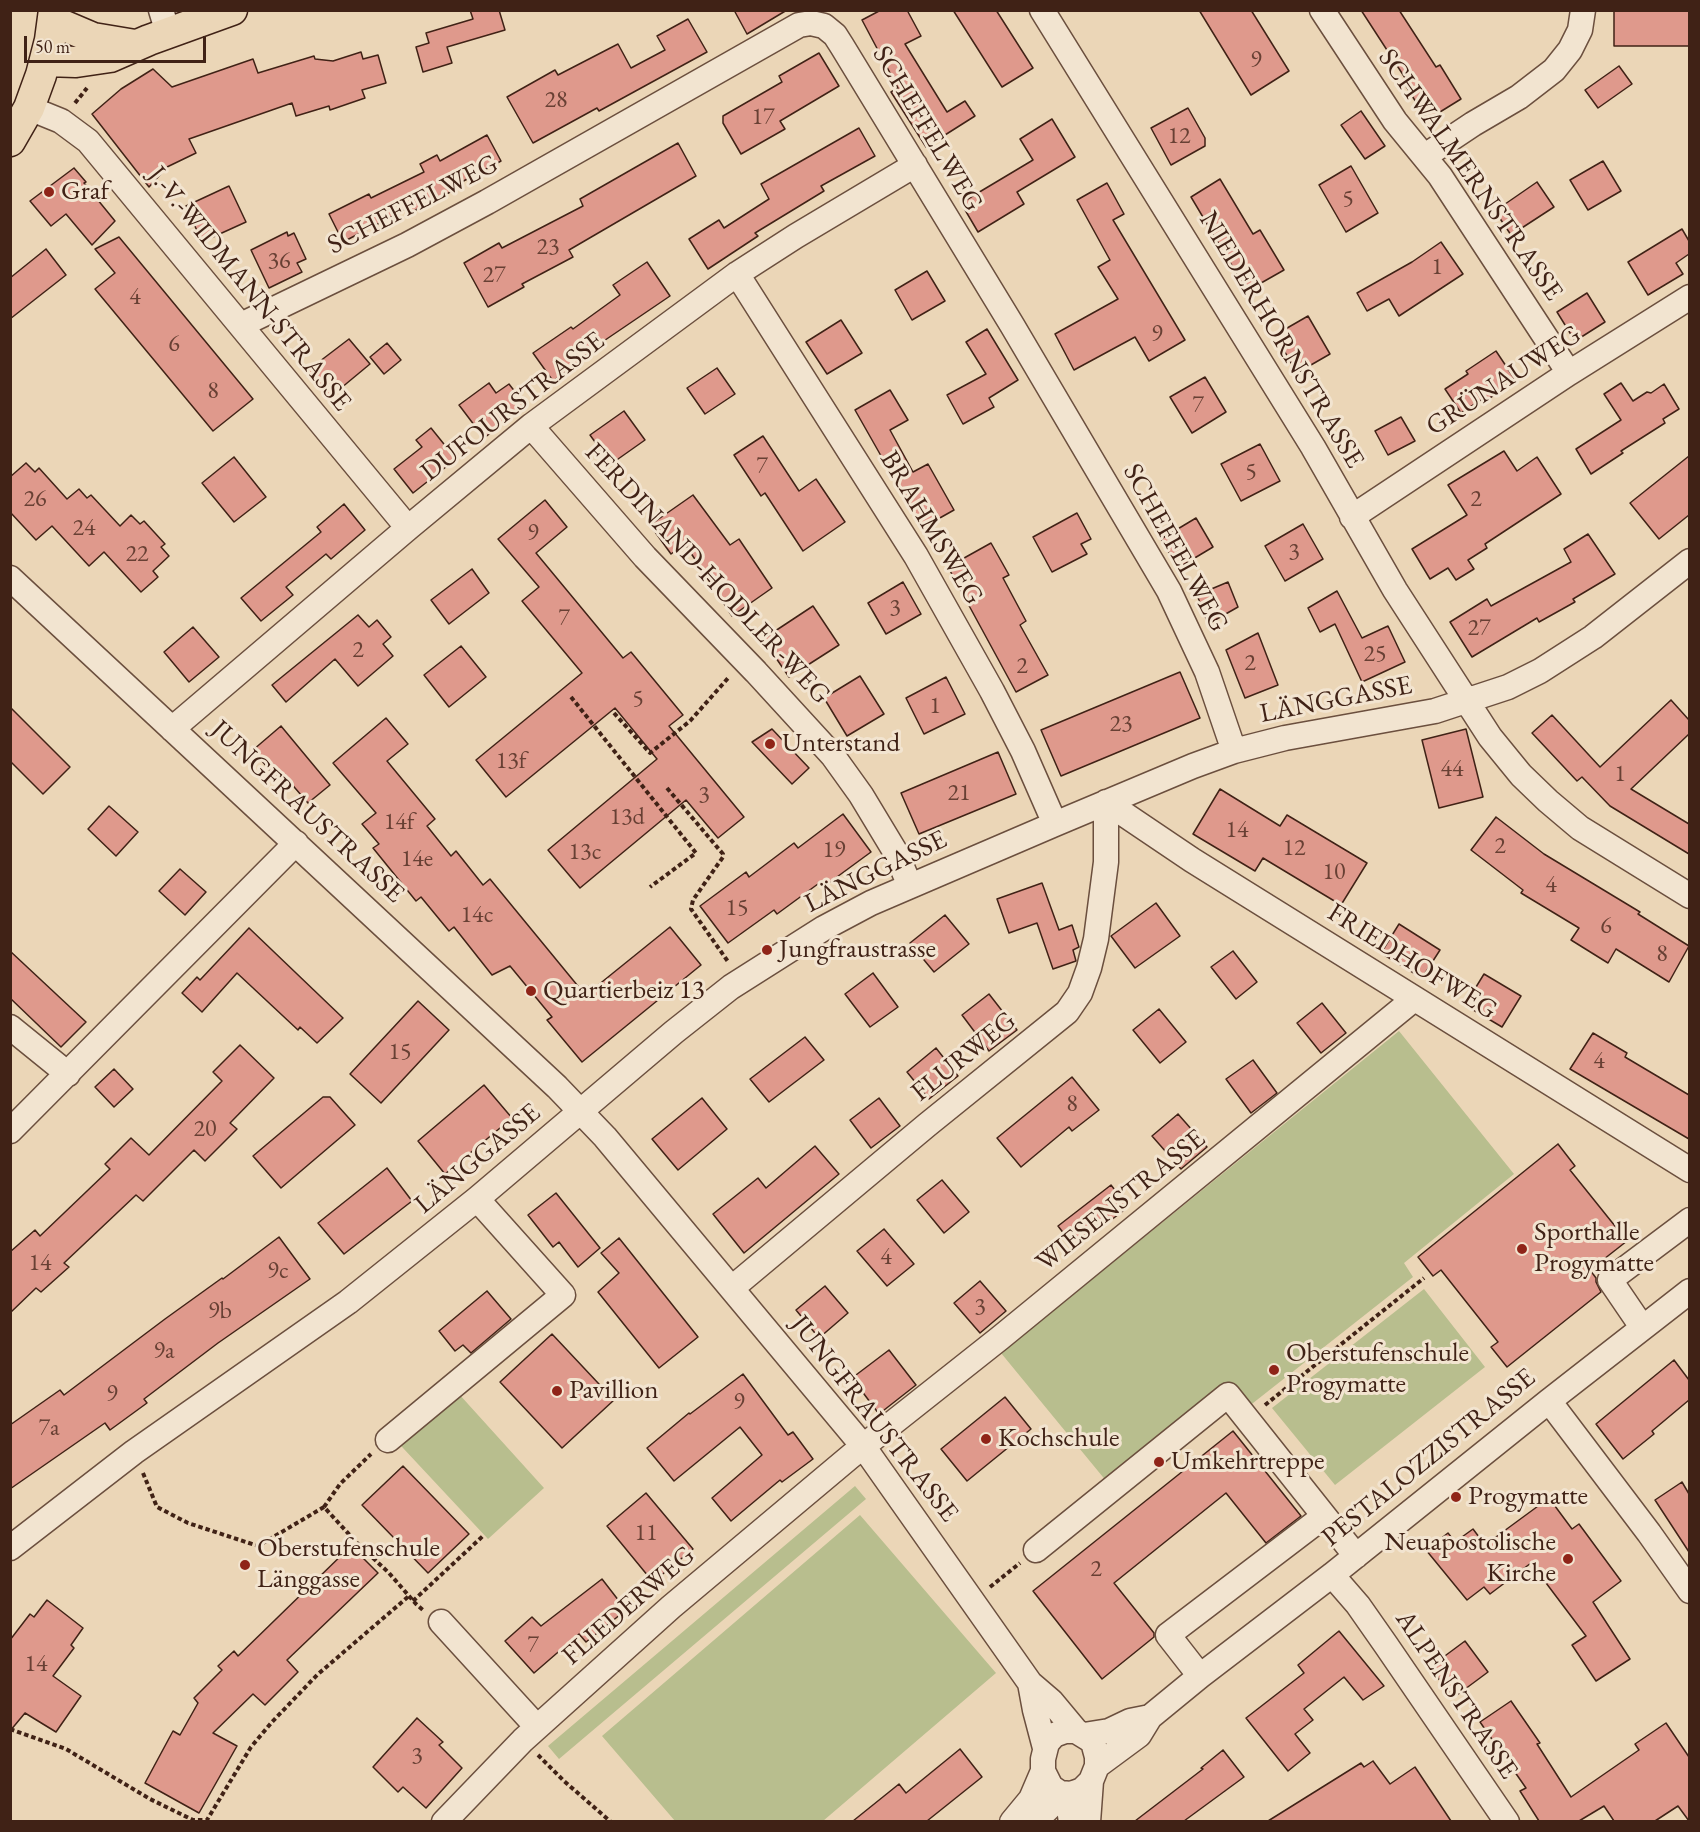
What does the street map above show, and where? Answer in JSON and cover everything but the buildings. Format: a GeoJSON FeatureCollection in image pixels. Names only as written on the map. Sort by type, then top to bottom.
{"type":"FeatureCollection","features":[{"type":"Feature","properties":{"kind":"main road"},"geometry":{"type":"LineString","coordinates":[[45,61],[76,62],[110,57],[135,45],[164,22],[232,10]]}},
{"type":"Feature","properties":{"kind":"main road"},"geometry":{"type":"LineString","coordinates":[[10,141],[28,108],[45,61],[53,16],[93,38],[135,45]]}},
{"type":"Feature","properties":{"kind":"street","name":"NIEDERHORNSTRASSE"},"geometry":{"type":"LineString","coordinates":[[1042,10],[1312,447],[1395,590],[1490,737],[1521,775],[1548,801],[1589,834],[1689,896]]}},
{"type":"Feature","properties":{"kind":"street","name":"SCHWALMERNSTRASSE"},"geometry":{"type":"LineString","coordinates":[[1322,10],[1395,121],[1425,156],[1452,194],[1569,373]]}},
{"type":"Feature","properties":{"kind":"street"},"geometry":{"type":"LineString","coordinates":[[1425,156],[1519,97],[1554,70],[1570,50],[1580,30],[1583,10]]}},
{"type":"Feature","properties":{"kind":"street","name":"SCHEFFELWEG"},"geometry":{"type":"LineString","coordinates":[[241,325],[407,245],[637,118],[786,32],[811,23],[824,26],[835,35],[915,165],[1169,591],[1207,672],[1234,751]]}},
{"type":"Feature","properties":{"kind":"street","name":"J.-V.-WIDMANN-STRASSE"},"geometry":{"type":"LineString","coordinates":[[28,108],[61,121],[88,141],[408,528]]}},
{"type":"Feature","properties":{"kind":"street","name":"DUFOURSTRASSE"},"geometry":{"type":"LineString","coordinates":[[172,729],[531,426],[737,274],[915,165]]}},
{"type":"Feature","properties":{"kind":"street","name":"BRAHMSWEG"},"geometry":{"type":"LineString","coordinates":[[737,274],[921,566],[1018,741],[1055,824]]}},
{"type":"Feature","properties":{"kind":"street","name":"GRÜNAUWEG"},"geometry":{"type":"LineString","coordinates":[[1352,517],[1569,373],[1689,297]]}},
{"type":"Feature","properties":{"kind":"street","name":"FERDINAND-HODLER-WEG"},"geometry":{"type":"LineString","coordinates":[[531,426],[645,557],[818,738],[847,774],[896,853],[910,886]]}},
{"type":"Feature","properties":{"kind":"street","name":"LÄNGGASSE"},"geometry":{"type":"LineString","coordinates":[[10,1548],[134,1452],[348,1302],[477,1199],[674,1032],[731,987],[846,915],[1106,802],[1234,751],[1285,738],[1395,720],[1467,702],[1527,678],[1573,651],[1612,623],[1689,561]]}},
{"type":"Feature","properties":{"kind":"street","name":"JUNGFRAUSTRASSE"},"geometry":{"type":"LineString","coordinates":[[10,578],[296,843],[581,1112],[732,1288],[863,1446],[974,1600],[1030,1683],[1051,1701],[1080,1733]]}},
{"type":"Feature","properties":{"kind":"street","name":"FRIEDHOFWEG"},"geometry":{"type":"LineString","coordinates":[[1106,802],[1192,860],[1689,1170]]}},
{"type":"Feature","properties":{"kind":"street","name":"FLURWEG"},"geometry":{"type":"LineString","coordinates":[[732,1288],[927,1125],[1067,1012],[1080,993],[1096,939],[1106,862],[1106,802]]}},
{"type":"Feature","properties":{"kind":"street"},"geometry":{"type":"LineString","coordinates":[[10,1131],[296,843]]}},
{"type":"Feature","properties":{"kind":"street","name":"WIESENSTRASSE"},"geometry":{"type":"LineString","coordinates":[[863,1446],[1000,1338],[1414,999]]}},
{"type":"Feature","properties":{"kind":"street"},"geometry":{"type":"LineString","coordinates":[[10,1027],[68,1074]]}},
{"type":"Feature","properties":{"kind":"street"},"geometry":{"type":"LineString","coordinates":[[388,1440],[563,1295],[477,1199]]}},
{"type":"Feature","properties":{"kind":"street"},"geometry":{"type":"LineString","coordinates":[[1642,1327],[1610,1280],[1689,1221]]}},
{"type":"Feature","properties":{"kind":"street","name":"PESTALOZZISTRASSE"},"geometry":{"type":"LineString","coordinates":[[1094,1773],[1139,1735],[1150,1717],[1200,1676],[1332,1575],[1689,1291]]}},
{"type":"Feature","properties":{"kind":"street"},"geometry":{"type":"LineString","coordinates":[[1036,1550],[1228,1395],[1356,1556]]}},
{"type":"Feature","properties":{"kind":"street"},"geometry":{"type":"LineString","coordinates":[[1549,1401],[1649,1533],[1689,1591]]}},
{"type":"Feature","properties":{"kind":"street","name":"FLIEDERWEG"},"geometry":{"type":"LineString","coordinates":[[444,1821],[530,1733],[671,1607],[863,1446]]}},
{"type":"Feature","properties":{"kind":"street"},"geometry":{"type":"LineString","coordinates":[[1200,1676],[1168,1635],[1323,1516]]}},
{"type":"Feature","properties":{"kind":"street","name":"ALPENSTRASSE"},"geometry":{"type":"LineString","coordinates":[[1332,1575],[1381,1637],[1507,1821]]}},
{"type":"Feature","properties":{"kind":"street"},"geometry":{"type":"LineString","coordinates":[[441,1622],[530,1733]]}},
{"type":"Feature","properties":{"kind":"street","name":"JUNGFRAUSTRASSE"},"geometry":{"type":"LineString","coordinates":[[1030,1683],[1044,1759]]}},
{"type":"Feature","properties":{"kind":"street","name":"PESTALOZZISTRASSE"},"geometry":{"type":"LineString","coordinates":[[1080,1733],[1110,1731],[1130,1721],[1150,1717]]}},
{"type":"Feature","properties":{"kind":"street"},"geometry":{"type":"LineString","coordinates":[[1012,1821],[1031,1798],[1053,1735],[1065,1731],[1080,1733],[1093,1742],[1096,1751],[1088,1821]]}},
{"type":"Feature","properties":{"kind":"street"},"geometry":{"type":"LineString","coordinates":[[1044,1759],[1051,1787],[1065,1794]]}},
{"type":"Feature","properties":{"kind":"street"},"geometry":{"type":"LineString","coordinates":[[1034,1821],[1065,1794],[1082,1790],[1094,1773]]}},
{"type":"Feature","properties":{"kind":"street"},"geometry":{"type":"LineString","coordinates":[[1065,1794],[1071,1821]]}},
{"type":"Feature","properties":{"kind":"path"},"geometry":{"type":"LineString","coordinates":[[614,713],[650,753],[690,721],[744,659]]}},
{"type":"Feature","properties":{"kind":"path"},"geometry":{"type":"LineString","coordinates":[[571,697],[696,853],[650,887]]}},
{"type":"Feature","properties":{"kind":"path"},"geometry":{"type":"LineString","coordinates":[[667,788],[723,854],[693,900],[691,909],[733,968]]}},
{"type":"Feature","properties":{"kind":"path"},"geometry":{"type":"LineString","coordinates":[[1247,1419],[1424,1278]]}},
{"type":"Feature","properties":{"kind":"path"},"geometry":{"type":"LineString","coordinates":[[134,1452],[157,1507],[188,1523],[258,1546],[324,1507],[340,1484],[388,1440]]}},
{"type":"Feature","properties":{"kind":"path"},"geometry":{"type":"LineString","coordinates":[[324,1507],[413,1601],[441,1622]]}},
{"type":"Feature","properties":{"kind":"path"},"geometry":{"type":"LineString","coordinates":[[413,1601],[484,1535]]}},
{"type":"Feature","properties":{"kind":"path"},"geometry":{"type":"LineString","coordinates":[[974,1600],[1036,1550]]}},
{"type":"Feature","properties":{"kind":"path"},"geometry":{"type":"LineString","coordinates":[[10,1729],[66,1749],[150,1799],[193,1820],[207,1820],[251,1747],[272,1722],[317,1675],[409,1596]]}},
{"type":"Feature","properties":{"kind":"path"},"geometry":{"type":"LineString","coordinates":[[530,1733],[564,1781],[611,1821]]}},
{"type":"Feature","properties":{"kind":"green space"},"geometry":{"type":"Polygon","coordinates":[[[1399,1031],[1514,1174],[1404,1263],[1413,1277],[1248,1407],[1231,1384],[1107,1482],[1001,1353],[1399,1031]]]}},
{"type":"Feature","properties":{"kind":"green space"},"geometry":{"type":"Polygon","coordinates":[[[1424,1289],[1485,1367],[1335,1485],[1272,1408],[1424,1289]]]}},
{"type":"Feature","properties":{"kind":"green space"},"geometry":{"type":"Polygon","coordinates":[[[449,1383],[544,1488],[488,1539],[389,1433],[449,1383]]]}},
{"type":"Feature","properties":{"kind":"green space"},"geometry":{"type":"Polygon","coordinates":[[[855,1486],[866,1499],[559,1759],[548,1746],[855,1486]]]}},
{"type":"Feature","properties":{"kind":"green space"},"geometry":{"type":"Polygon","coordinates":[[[860,1515],[996,1673],[823,1821],[675,1821],[602,1736],[860,1515]]]}},
{"type":"Feature","properties":{"kind":"place","name":"Graf"},"geometry":{"type":"Point","coordinates":[49,192]}},
{"type":"Feature","properties":{"kind":"place","name":"Unterstand"},"geometry":{"type":"Point","coordinates":[770,744]}},
{"type":"Feature","properties":{"kind":"place","name":"Jungfraustrasse"},"geometry":{"type":"Point","coordinates":[767,950]}},
{"type":"Feature","properties":{"kind":"place","name":"Quartierbeiz 13"},"geometry":{"type":"Point","coordinates":[531,991]}},
{"type":"Feature","properties":{"kind":"place","name":"Sporthalle Progymatte"},"geometry":{"type":"Point","coordinates":[1522,1249]}},
{"type":"Feature","properties":{"kind":"place","name":"Oberstufenschule Progymatte"},"geometry":{"type":"Point","coordinates":[1274,1370]}},
{"type":"Feature","properties":{"kind":"place","name":"Pavillion"},"geometry":{"type":"Point","coordinates":[557,1391]}},
{"type":"Feature","properties":{"kind":"place","name":"Kochschule"},"geometry":{"type":"Point","coordinates":[986,1439]}},
{"type":"Feature","properties":{"kind":"place","name":"Umkehrtreppe"},"geometry":{"type":"Point","coordinates":[1159,1462]}},
{"type":"Feature","properties":{"kind":"place","name":"Progymatte"},"geometry":{"type":"Point","coordinates":[1456,1497]}},
{"type":"Feature","properties":{"kind":"place","name":"Neuapostolische Kirche"},"geometry":{"type":"Point","coordinates":[1568,1559]}},
{"type":"Feature","properties":{"kind":"place","name":"Oberstufenschule Länggasse"},"geometry":{"type":"Point","coordinates":[245,1565]}}]}
